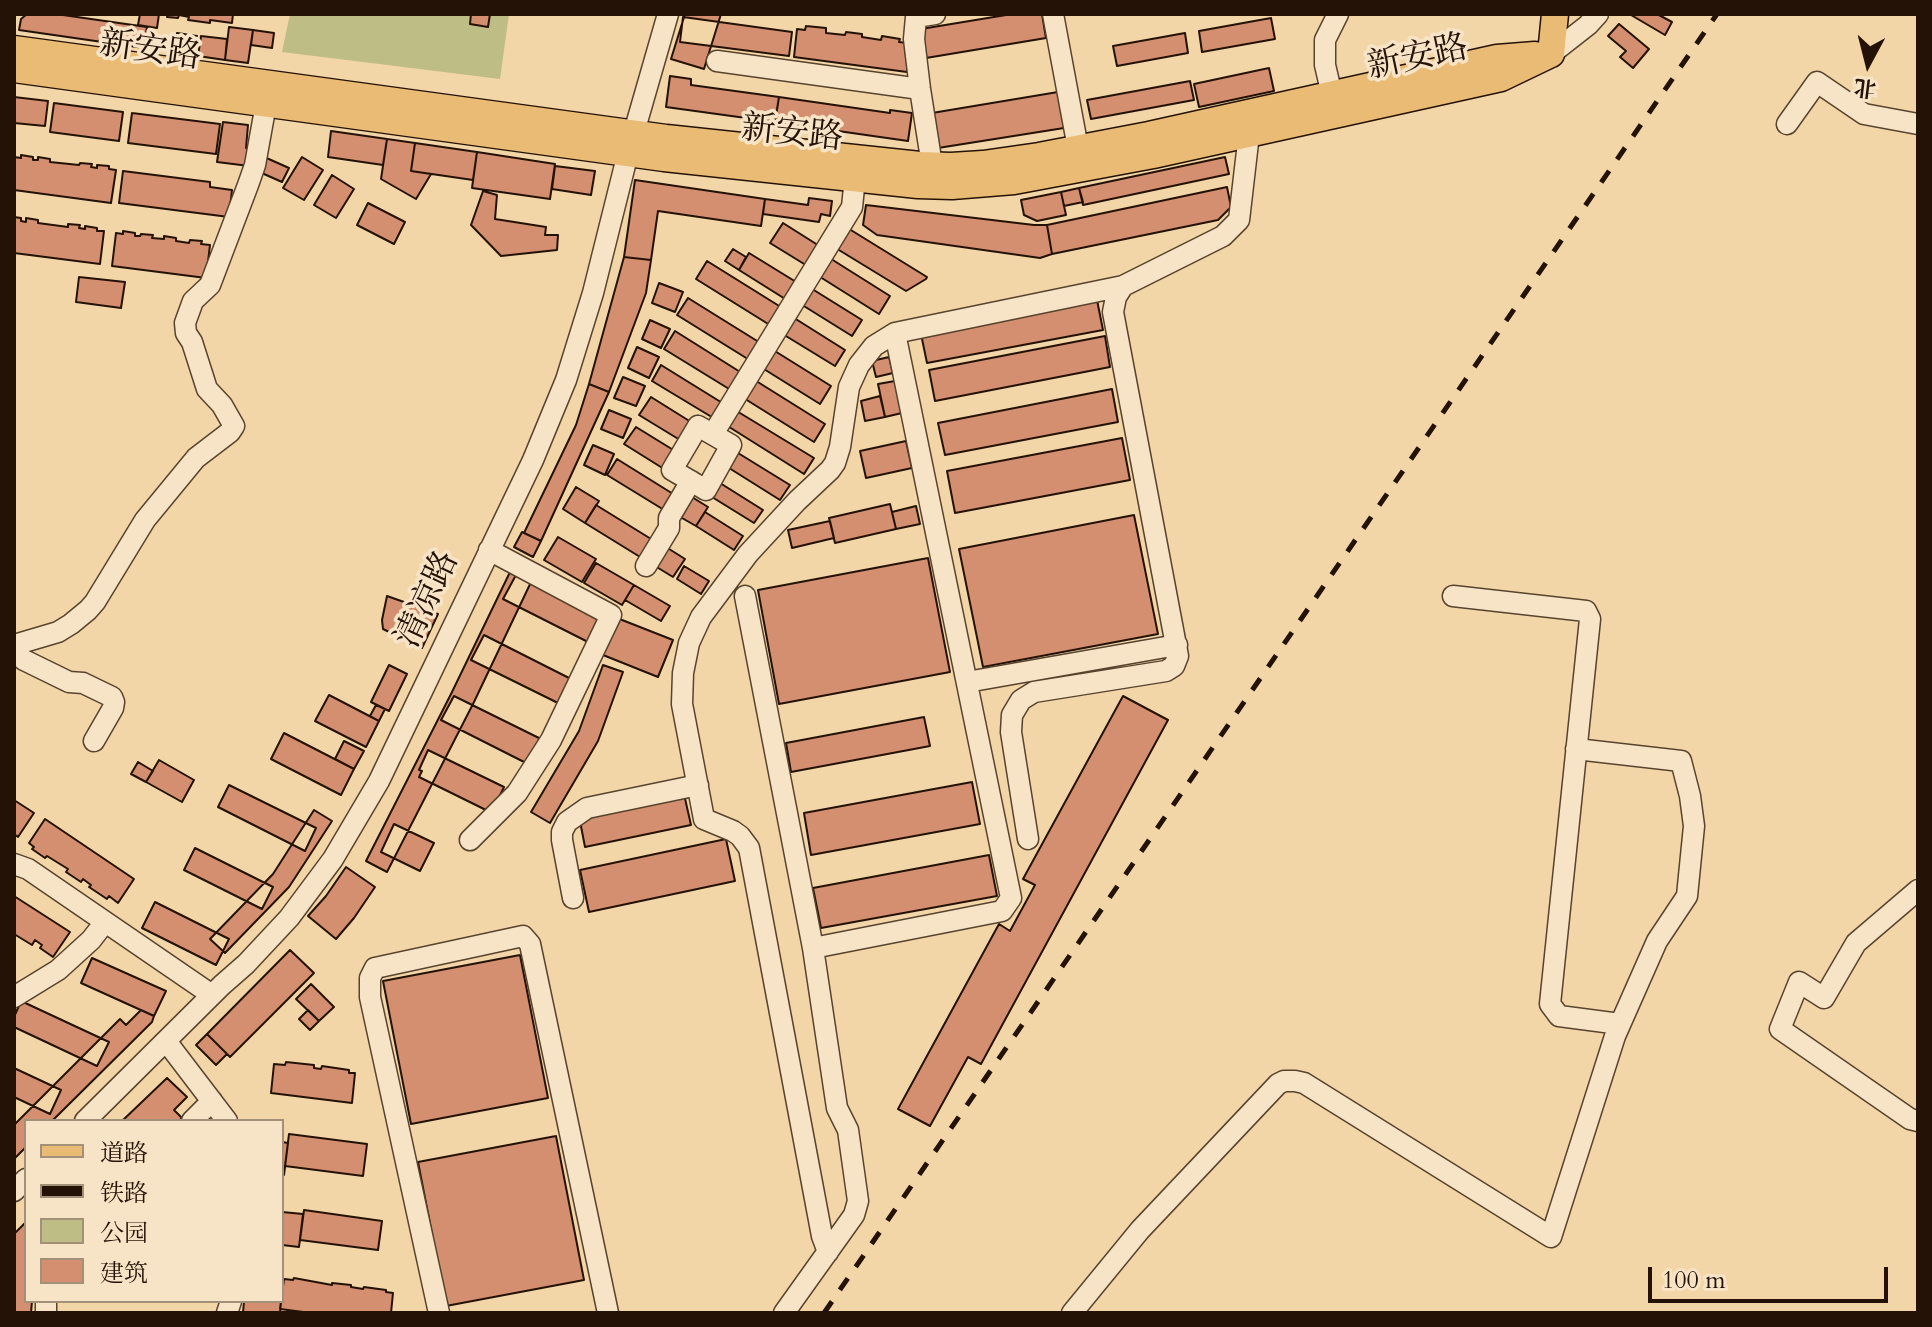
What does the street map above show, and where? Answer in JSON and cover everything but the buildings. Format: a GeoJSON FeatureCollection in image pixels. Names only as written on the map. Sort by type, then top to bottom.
{"type":"FeatureCollection","features":[{"type":"Feature","properties":{"kind":"main road"},"geometry":{"type":"LineString","coordinates":[[1551,54],[1555,14]]}},
{"type":"Feature","properties":{"kind":"main road","name":"新安路"},"geometry":{"type":"LineString","coordinates":[[14,49],[855,178],[952,186],[1014,181],[1249,134],[1501,78],[1551,54]]}},
{"type":"Feature","properties":{"kind":"main road","name":"新安路"},"geometry":{"type":"LineString","coordinates":[[14,69],[266,104],[630,143],[932,165],[1011,161],[1497,58],[1551,54]]}},
{"type":"Feature","properties":{"kind":"street","name":"清凉路"},"geometry":{"type":"LineString","coordinates":[[87,1119],[289,918],[350,834],[379,781],[533,460],[566,380],[593,293],[630,143],[668,14]]}},
{"type":"Feature","properties":{"kind":"street"},"geometry":{"type":"LineString","coordinates":[[932,165],[914,39],[916,17],[935,14]]}},
{"type":"Feature","properties":{"kind":"street"},"geometry":{"type":"LineString","coordinates":[[1053,14],[1078,148]]}},
{"type":"Feature","properties":{"kind":"street"},"geometry":{"type":"LineString","coordinates":[[1332,95],[1325,65],[1325,40],[1338,14]]}},
{"type":"Feature","properties":{"kind":"street","name":"新安路"},"geometry":{"type":"LineString","coordinates":[[1551,54],[1598,14]]}},
{"type":"Feature","properties":{"kind":"street"},"geometry":{"type":"LineString","coordinates":[[717,61],[920,89]]}},
{"type":"Feature","properties":{"kind":"street"},"geometry":{"type":"LineString","coordinates":[[1787,124],[1817,82],[1864,114],[1918,124]]}},
{"type":"Feature","properties":{"kind":"street"},"geometry":{"type":"LineString","coordinates":[[14,645],[58,632],[88,610],[145,520],[196,458],[234,426],[222,405],[207,389],[185,323],[193,301],[210,285],[248,185],[255,165],[266,104]]}},
{"type":"Feature","properties":{"kind":"street"},"geometry":{"type":"LineString","coordinates":[[828,1252],[822,1236],[749,848],[733,831],[704,819],[682,704],[686,657],[695,630],[701,617],[748,554],[835,463],[846,398],[853,375],[866,355],[895,333],[1123,286],[1223,236],[1239,220],[1249,134]]}},
{"type":"Feature","properties":{"kind":"street"},"geometry":{"type":"LineString","coordinates":[[713,434],[852,207],[855,178]]}},
{"type":"Feature","properties":{"kind":"street"},"geometry":{"type":"LineString","coordinates":[[1028,839],[1011,732],[1012,715],[1021,700],[1034,692],[1166,671],[1177,662],[1177,645],[1113,312],[1116,297],[1123,286]]}},
{"type":"Feature","properties":{"kind":"street"},"geometry":{"type":"LineString","coordinates":[[813,948],[1002,911],[1009,904],[1011,893],[895,333]]}},
{"type":"Feature","properties":{"kind":"street"},"geometry":{"type":"LineString","coordinates":[[698,426],[731,445],[706,490],[691,481],[672,470],[698,426]]}},
{"type":"Feature","properties":{"kind":"street"},"geometry":{"type":"LineString","coordinates":[[646,566],[669,528],[669,518],[691,481]]}},
{"type":"Feature","properties":{"kind":"street"},"geometry":{"type":"LineString","coordinates":[[470,840],[517,793],[551,740],[611,615],[489,550]]}},
{"type":"Feature","properties":{"kind":"street"},"geometry":{"type":"LineString","coordinates":[[745,596],[813,948],[837,1108],[848,1130],[858,1201],[854,1215],[784,1313]]}},
{"type":"Feature","properties":{"kind":"street"},"geometry":{"type":"LineString","coordinates":[[1453,596],[1586,611],[1590,619],[1550,1004],[1559,1016],[1620,1024]]}},
{"type":"Feature","properties":{"kind":"street"},"geometry":{"type":"LineString","coordinates":[[967,682],[1177,645]]}},
{"type":"Feature","properties":{"kind":"street"},"geometry":{"type":"LineString","coordinates":[[14,652],[69,682],[83,683],[112,697],[113,708],[94,741]]}},
{"type":"Feature","properties":{"kind":"street"},"geometry":{"type":"LineString","coordinates":[[1072,1313],[1140,1230],[1284,1081],[1304,1083],[1551,1237],[1620,1024],[1657,941],[1687,896],[1694,826],[1681,761],[1576,749]]}},
{"type":"Feature","properties":{"kind":"street"},"geometry":{"type":"LineString","coordinates":[[573,898],[562,832],[578,812],[698,785]]}},
{"type":"Feature","properties":{"kind":"street"},"geometry":{"type":"LineString","coordinates":[[14,864],[28,869],[212,995]]}},
{"type":"Feature","properties":{"kind":"street"},"geometry":{"type":"LineString","coordinates":[[1918,890],[1856,943],[1824,998],[1799,982],[1780,1029],[1910,1119],[1918,1121]]}},
{"type":"Feature","properties":{"kind":"street"},"geometry":{"type":"LineString","coordinates":[[14,997],[58,970],[83,948],[105,922]]}},
{"type":"Feature","properties":{"kind":"street"},"geometry":{"type":"LineString","coordinates":[[439,1313],[370,997],[370,978],[375,968],[523,936],[530,944],[608,1313]]}},
{"type":"Feature","properties":{"kind":"street"},"geometry":{"type":"LineString","coordinates":[[166,1041],[226,1119]]}},
{"type":"Feature","properties":{"kind":"street"},"geometry":{"type":"LineString","coordinates":[[194,1119],[212,1101]]}},
{"type":"Feature","properties":{"kind":"green space"},"geometry":{"type":"Polygon","coordinates":[[[290,14],[509,14],[500,79],[282,52],[290,14]]]}},
{"type":"Feature","properties":{"kind":"railway"},"geometry":{"type":"LineString","coordinates":[[824,1313],[1717,14]]}}]}
